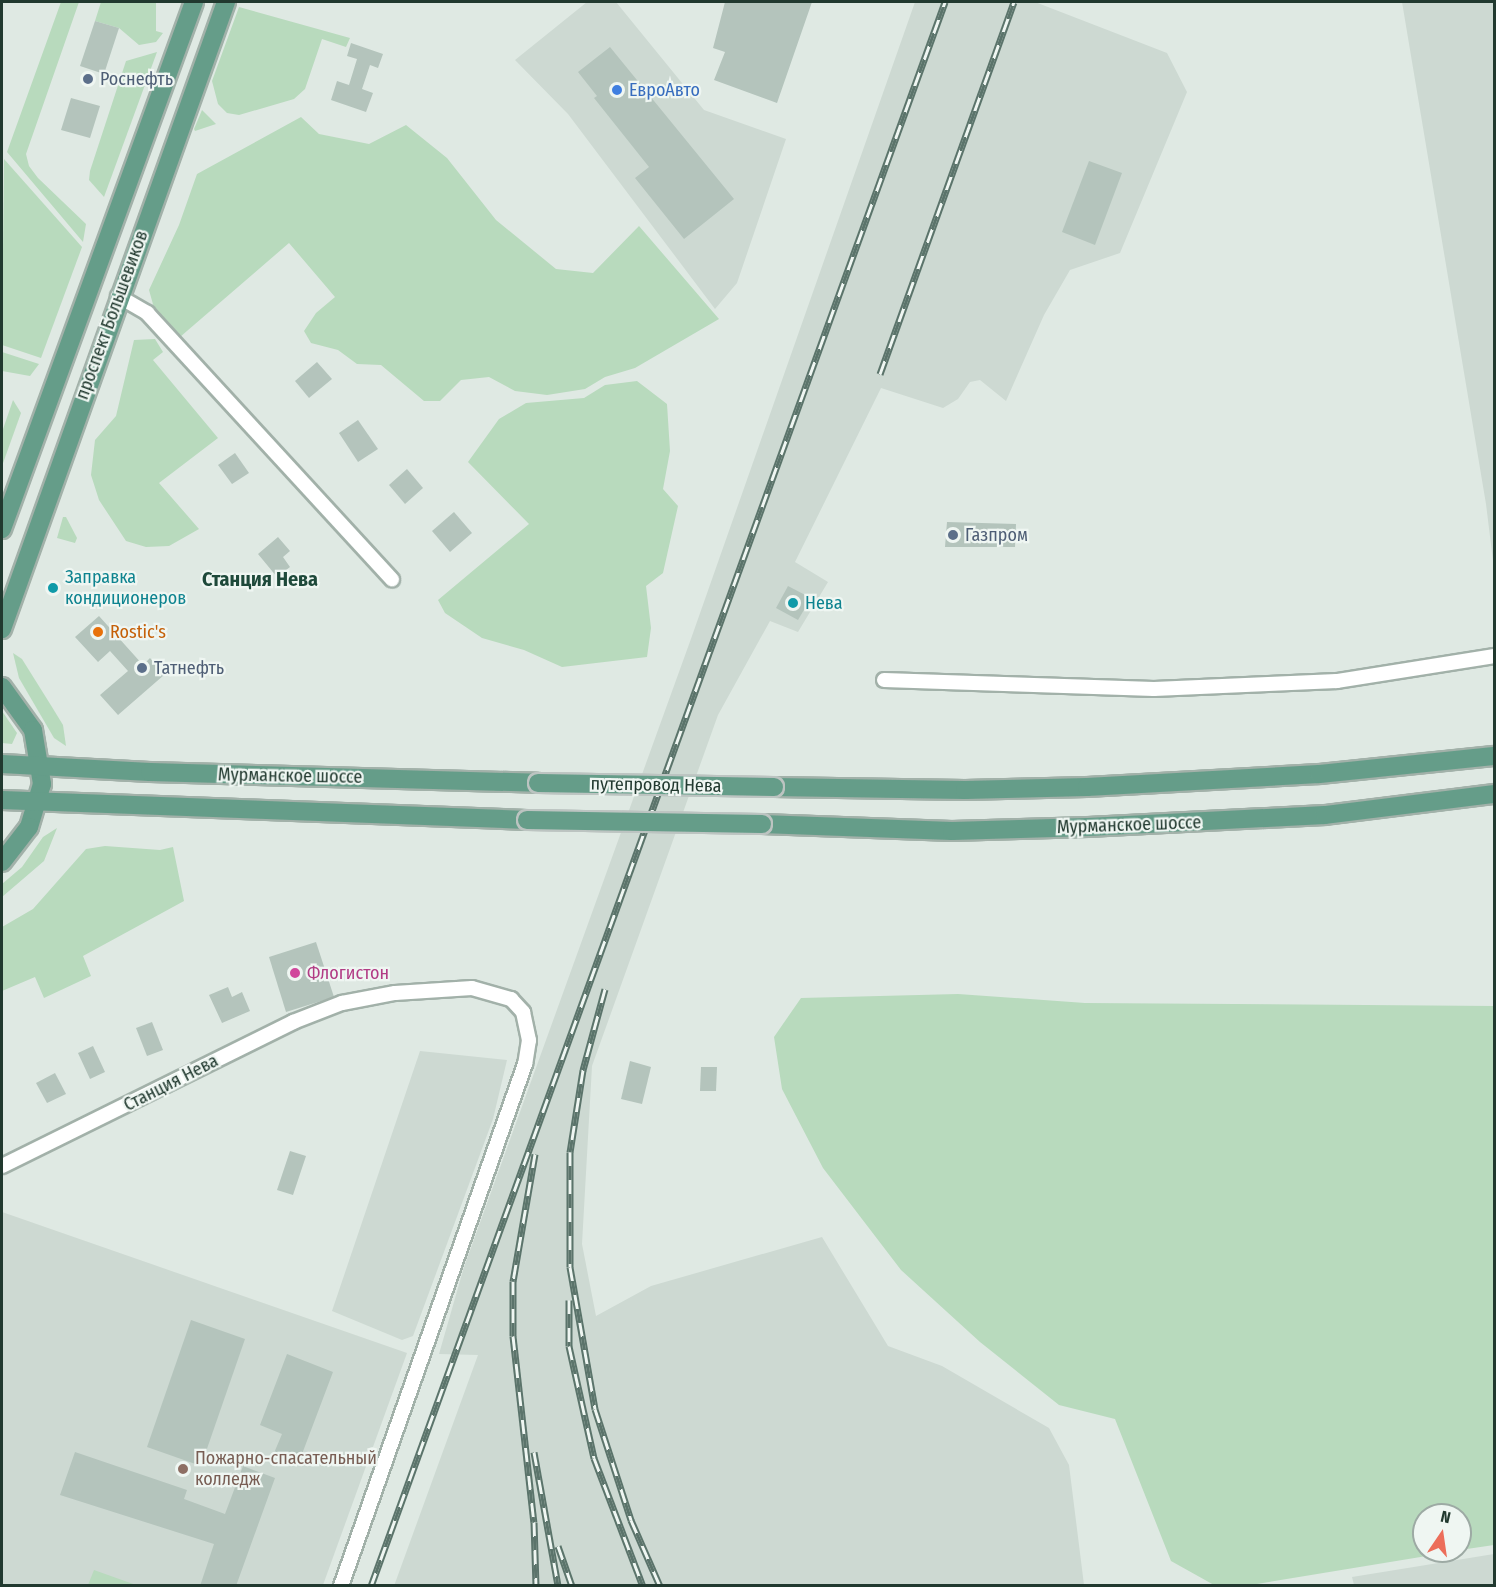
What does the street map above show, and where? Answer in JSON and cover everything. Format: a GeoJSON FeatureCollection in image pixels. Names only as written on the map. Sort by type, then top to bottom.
{"type":"FeatureCollection","features":[{"type":"Feature","properties":{"kind":"main road","name":"проспект Большевиков"},"geometry":{"type":"LineString","coordinates":[[2,529],[194,2]]}},
{"type":"Feature","properties":{"kind":"main road","name":"проспект Большевиков"},"geometry":{"type":"LineString","coordinates":[[2,629],[118,296],[226,2]]}},
{"type":"Feature","properties":{"kind":"main road"},"geometry":{"type":"LineString","coordinates":[[2,687],[33,730],[42,766],[39,802],[29,827],[2,862]]}},
{"type":"Feature","properties":{"kind":"main road","name":"путепровод Нева"},"geometry":{"type":"LineString","coordinates":[[538,783],[965,790],[1099,786],[1319,774],[1494,756]]}},
{"type":"Feature","properties":{"kind":"main road","name":"Мурманское шоссе"},"geometry":{"type":"LineString","coordinates":[[2,764],[538,783]]}},
{"type":"Feature","properties":{"kind":"main road","name":"Мурманское шоссе"},"geometry":{"type":"LineString","coordinates":[[762,824],[952,831],[1088,827],[1325,815],[1494,794]]}},
{"type":"Feature","properties":{"kind":"main road","name":"Мурманское шоссе"},"geometry":{"type":"LineString","coordinates":[[2,800],[527,820]]}},
{"type":"Feature","properties":{"kind":"main road","name":"путепровод Нева"},"geometry":{"type":"LineString","coordinates":[[527,820],[762,824]]}},
{"type":"Feature","properties":{"kind":"street"},"geometry":{"type":"LineString","coordinates":[[118,296],[147,313],[392,579]]}},
{"type":"Feature","properties":{"kind":"street"},"geometry":{"type":"LineString","coordinates":[[884,680],[1154,689],[1337,681],[1494,656]]}},
{"type":"Feature","properties":{"kind":"street","name":"Станция Нева"},"geometry":{"type":"LineString","coordinates":[[2,1166],[293,1022],[342,1003],[440,988],[493,992],[511,999],[523,1012],[529,1040],[525,1064],[444,1302],[341,1586]]}},
{"type":"Feature","properties":{"kind":"shaded area"},"geometry":{"type":"Polygon","coordinates":[[[587,2],[616,2],[704,110],[786,139],[737,283],[715,309],[568,114],[515,60],[587,2]]]}},
{"type":"Feature","properties":{"kind":"shaded area"},"geometry":{"type":"Polygon","coordinates":[[[915,2],[1035,2],[1167,53],[1187,92],[1120,253],[1070,270],[1044,315],[1006,401],[980,380],[970,382],[958,399],[943,408],[881,388],[795,562],[828,582],[798,632],[770,621],[718,715],[592,1066],[582,1244],[596,1316],[651,1286],[822,1237],[888,1346],[942,1366],[1049,1428],[1069,1465],[1084,1585],[394,1586],[478,1355],[439,1354],[464,1267],[692,636],[915,2]]]}},
{"type":"Feature","properties":{"kind":"shaded area"},"geometry":{"type":"Polygon","coordinates":[[[1402,2],[1494,2],[1494,569],[1486,504],[1402,2]]]}},
{"type":"Feature","properties":{"kind":"shaded area"},"geometry":{"type":"Polygon","coordinates":[[[420,1051],[507,1060],[493,1119],[413,1336],[402,1340],[332,1311],[420,1051]]]}},
{"type":"Feature","properties":{"kind":"shaded area","name":"Пожарно-спасательный колледж"},"geometry":{"type":"Polygon","coordinates":[[[2,1212],[407,1353],[323,1585],[2,1586],[2,1212]]]}},
{"type":"Feature","properties":{"kind":"shaded area"},"geometry":{"type":"Polygon","coordinates":[[[1494,1554],[1494,1585],[1354,1585],[1352,1577],[1438,1563],[1472,1563],[1472,1558],[1494,1554]]]}},
{"type":"Feature","properties":{"kind":"green space"},"geometry":{"type":"Polygon","coordinates":[[[61,2],[79,2],[26,154],[29,166],[38,178],[86,224],[83,242],[7,152],[61,2]]]}},
{"type":"Feature","properties":{"kind":"green space"},"geometry":{"type":"Polygon","coordinates":[[[101,2],[156,2],[156,31],[163,33],[156,42],[139,45],[119,28],[95,21],[101,2]]]}},
{"type":"Feature","properties":{"kind":"green space"},"geometry":{"type":"Polygon","coordinates":[[[239,7],[350,38],[346,47],[322,39],[305,89],[294,99],[239,115],[227,113],[218,104],[212,81],[239,7]]]}},
{"type":"Feature","properties":{"kind":"green space"},"geometry":{"type":"Polygon","coordinates":[[[157,52],[104,197],[89,180],[90,171],[126,61],[157,52]]]}},
{"type":"Feature","properties":{"kind":"green space"},"geometry":{"type":"Polygon","coordinates":[[[202,110],[216,124],[195,131],[194,129],[202,110]]]}},
{"type":"Feature","properties":{"kind":"green space"},"geometry":{"type":"Polygon","coordinates":[[[301,117],[319,134],[369,144],[406,125],[447,158],[496,220],[556,269],[593,273],[639,226],[719,319],[635,368],[605,377],[585,389],[547,395],[515,391],[489,377],[461,380],[440,401],[424,401],[381,365],[357,364],[338,350],[311,343],[304,331],[316,313],[335,297],[289,243],[180,337],[156,315],[149,290],[179,225],[197,174],[301,117]]]}},
{"type":"Feature","properties":{"kind":"green space"},"geometry":{"type":"Polygon","coordinates":[[[4,159],[82,247],[41,358],[2,345],[4,159]]]}},
{"type":"Feature","properties":{"kind":"green space"},"geometry":{"type":"Polygon","coordinates":[[[155,339],[163,352],[153,360],[218,438],[159,483],[199,529],[169,546],[146,547],[126,541],[99,500],[91,475],[95,440],[116,416],[134,340],[155,339]]]}},
{"type":"Feature","properties":{"kind":"green space"},"geometry":{"type":"Polygon","coordinates":[[[2,352],[39,364],[30,376],[2,371],[2,352]]]}},
{"type":"Feature","properties":{"kind":"green space"},"geometry":{"type":"Polygon","coordinates":[[[637,381],[667,404],[670,451],[663,489],[678,506],[663,573],[646,586],[651,628],[647,657],[562,667],[524,650],[482,638],[445,613],[438,600],[529,524],[468,462],[499,419],[526,403],[584,398],[605,385],[637,381]]]}},
{"type":"Feature","properties":{"kind":"green space"},"geometry":{"type":"Polygon","coordinates":[[[13,400],[21,413],[2,466],[2,432],[13,400]]]}},
{"type":"Feature","properties":{"kind":"green space"},"geometry":{"type":"Polygon","coordinates":[[[63,517],[66,517],[77,538],[75,543],[57,538],[63,517]]]}},
{"type":"Feature","properties":{"kind":"green space"},"geometry":{"type":"Polygon","coordinates":[[[13,653],[22,659],[63,725],[66,746],[54,738],[19,678],[13,653]]]}},
{"type":"Feature","properties":{"kind":"green space"},"geometry":{"type":"Polygon","coordinates":[[[2,711],[17,733],[12,744],[2,743],[2,711]]]}},
{"type":"Feature","properties":{"kind":"green space"},"geometry":{"type":"Polygon","coordinates":[[[57,828],[44,861],[2,897],[2,884],[22,867],[43,837],[57,828]]]}},
{"type":"Feature","properties":{"kind":"green space"},"geometry":{"type":"Polygon","coordinates":[[[105,846],[160,850],[173,847],[184,901],[83,956],[91,976],[44,998],[35,977],[2,991],[2,927],[33,909],[86,849],[105,846]]]}},
{"type":"Feature","properties":{"kind":"green space"},"geometry":{"type":"Polygon","coordinates":[[[958,994],[1085,1003],[1494,1006],[1494,1545],[1472,1548],[1472,1503],[1412,1503],[1412,1558],[1245,1586],[1214,1585],[1171,1561],[1115,1419],[1059,1405],[980,1342],[901,1270],[823,1168],[782,1089],[774,1037],[801,998],[958,994]]]}},
{"type":"Feature","properties":{"kind":"green space"},"geometry":{"type":"Polygon","coordinates":[[[94,1570],[136,1585],[88,1585],[94,1570]]]}},
{"type":"Feature","properties":{"kind":"building"},"geometry":{"type":"Polygon","coordinates":[[[725,2],[812,2],[777,103],[714,80],[725,52],[713,48],[725,2]]]}},
{"type":"Feature","properties":{"kind":"building"},"geometry":{"type":"Polygon","coordinates":[[[95,21],[119,28],[104,74],[80,66],[95,21]]]}},
{"type":"Feature","properties":{"kind":"building"},"geometry":{"type":"Polygon","coordinates":[[[351,43],[383,54],[378,68],[370,65],[362,89],[373,93],[366,112],[331,100],[337,81],[349,85],[357,59],[347,56],[351,43]]]}},
{"type":"Feature","properties":{"kind":"building"},"geometry":{"type":"Polygon","coordinates":[[[610,47],[734,199],[684,239],[635,178],[649,167],[594,98],[597,96],[578,72],[610,47]]]}},
{"type":"Feature","properties":{"kind":"building"},"geometry":{"type":"Polygon","coordinates":[[[71,98],[100,106],[90,138],[61,130],[71,98]]]}},
{"type":"Feature","properties":{"kind":"building"},"geometry":{"type":"Polygon","coordinates":[[[1089,161],[1122,173],[1095,245],[1062,232],[1089,161]]]}},
{"type":"Feature","properties":{"kind":"building"},"geometry":{"type":"Polygon","coordinates":[[[317,362],[332,379],[309,398],[295,381],[317,362]]]}},
{"type":"Feature","properties":{"kind":"building"},"geometry":{"type":"Polygon","coordinates":[[[358,420],[378,449],[358,462],[339,433],[358,420]]]}},
{"type":"Feature","properties":{"kind":"building"},"geometry":{"type":"Polygon","coordinates":[[[235,453],[249,473],[232,484],[218,465],[235,453]]]}},
{"type":"Feature","properties":{"kind":"building"},"geometry":{"type":"Polygon","coordinates":[[[407,469],[423,488],[405,504],[389,485],[407,469]]]}},
{"type":"Feature","properties":{"kind":"building"},"geometry":{"type":"Polygon","coordinates":[[[454,512],[472,533],[450,552],[432,531],[454,512]]]}},
{"type":"Feature","properties":{"kind":"building"},"geometry":{"type":"Polygon","coordinates":[[[947,522],[1016,524],[1015,547],[945,547],[947,522]]]}},
{"type":"Feature","properties":{"kind":"building"},"geometry":{"type":"Polygon","coordinates":[[[278,537],[290,551],[283,557],[290,567],[277,577],[258,554],[278,537]]]}},
{"type":"Feature","properties":{"kind":"building","name":"Нева"},"geometry":{"type":"Polygon","coordinates":[[[788,586],[811,598],[798,620],[776,608],[788,586]]]}},
{"type":"Feature","properties":{"kind":"building","name":"Татнефть"},"geometry":{"type":"Polygon","coordinates":[[[99,616],[143,665],[150,658],[164,675],[118,715],[100,695],[128,671],[110,651],[98,662],[75,637],[99,616]]]}},
{"type":"Feature","properties":{"kind":"building"},"geometry":{"type":"Polygon","coordinates":[[[316,942],[334,997],[286,1012],[269,957],[316,942]]]}},
{"type":"Feature","properties":{"kind":"building"},"geometry":{"type":"Polygon","coordinates":[[[228,987],[232,997],[242,992],[250,1011],[222,1023],[209,995],[228,987]]]}},
{"type":"Feature","properties":{"kind":"building"},"geometry":{"type":"Polygon","coordinates":[[[152,1022],[163,1050],[147,1056],[136,1028],[152,1022]]]}},
{"type":"Feature","properties":{"kind":"building"},"geometry":{"type":"Polygon","coordinates":[[[93,1046],[105,1072],[90,1079],[78,1053],[93,1046]]]}},
{"type":"Feature","properties":{"kind":"building"},"geometry":{"type":"Polygon","coordinates":[[[630,1061],[651,1067],[642,1104],[621,1099],[630,1061]]]}},
{"type":"Feature","properties":{"kind":"building"},"geometry":{"type":"Polygon","coordinates":[[[701,1067],[717,1067],[716,1091],[700,1091],[701,1067]]]}},
{"type":"Feature","properties":{"kind":"building"},"geometry":{"type":"Polygon","coordinates":[[[55,1073],[66,1094],[47,1103],[36,1083],[55,1073]]]}},
{"type":"Feature","properties":{"kind":"building"},"geometry":{"type":"Polygon","coordinates":[[[290,1151],[306,1156],[293,1195],[277,1190],[290,1151]]]}},
{"type":"Feature","properties":{"kind":"building"},"geometry":{"type":"Polygon","coordinates":[[[191,1320],[245,1339],[201,1466],[147,1447],[191,1320]]]}},
{"type":"Feature","properties":{"kind":"building"},"geometry":{"type":"Polygon","coordinates":[[[287,1354],[333,1372],[299,1462],[274,1453],[282,1434],[260,1425],[287,1354]]]}},
{"type":"Feature","properties":{"kind":"building"},"geometry":{"type":"Polygon","coordinates":[[[75,1452],[187,1490],[184,1499],[225,1514],[243,1466],[275,1478],[236,1586],[200,1586],[214,1544],[60,1495],[75,1452]]]}},
{"type":"Feature","properties":{"kind":"railway"},"geometry":{"type":"LineString","coordinates":[[371,1586],[945,2]]}},
{"type":"Feature","properties":{"kind":"railway"},"geometry":{"type":"LineString","coordinates":[[880,374],[1014,2]]}},
{"type":"Feature","properties":{"kind":"railway"},"geometry":{"type":"LineString","coordinates":[[605,989],[583,1070],[570,1152],[570,1267],[595,1409],[631,1520],[660,1586]]}},
{"type":"Feature","properties":{"kind":"railway"},"geometry":{"type":"LineString","coordinates":[[535,1154],[513,1281],[513,1336],[534,1522],[536,1586]]}},
{"type":"Feature","properties":{"kind":"railway"},"geometry":{"type":"LineString","coordinates":[[569,1300],[569,1346],[594,1458],[643,1586]]}},
{"type":"Feature","properties":{"kind":"railway"},"geometry":{"type":"LineString","coordinates":[[534,1452],[558,1586]]}},
{"type":"Feature","properties":{"kind":"railway"},"geometry":{"type":"LineString","coordinates":[[558,1546],[572,1586]]}},
{"type":"Feature","properties":{"kind":"place","name":"Роснефть"},"geometry":{"type":"Point","coordinates":[88,79]}},
{"type":"Feature","properties":{"kind":"place","name":"ЕвроАвто"},"geometry":{"type":"Point","coordinates":[617,90]}},
{"type":"Feature","properties":{"kind":"place","name":"Газпром"},"geometry":{"type":"Point","coordinates":[953,535]}},
{"type":"Feature","properties":{"kind":"place","name":"Заправка кондиционеров"},"geometry":{"type":"Point","coordinates":[53,588]}},
{"type":"Feature","properties":{"kind":"place","name":"Нева"},"geometry":{"type":"Point","coordinates":[793,603]}},
{"type":"Feature","properties":{"kind":"place","name":"Rostic's"},"geometry":{"type":"Point","coordinates":[98,632]}},
{"type":"Feature","properties":{"kind":"place","name":"Татнефть"},"geometry":{"type":"Point","coordinates":[142,668]}},
{"type":"Feature","properties":{"kind":"place","name":"Флогистон"},"geometry":{"type":"Point","coordinates":[295,973]}},
{"type":"Feature","properties":{"kind":"place","name":"Пожарно-спасательный колледж"},"geometry":{"type":"Point","coordinates":[183,1469]}},
{"type":"Feature","properties":{"kind":"district","name":"Станция Нева"},"geometry":{"type":"Point","coordinates":[260,579]}}]}
